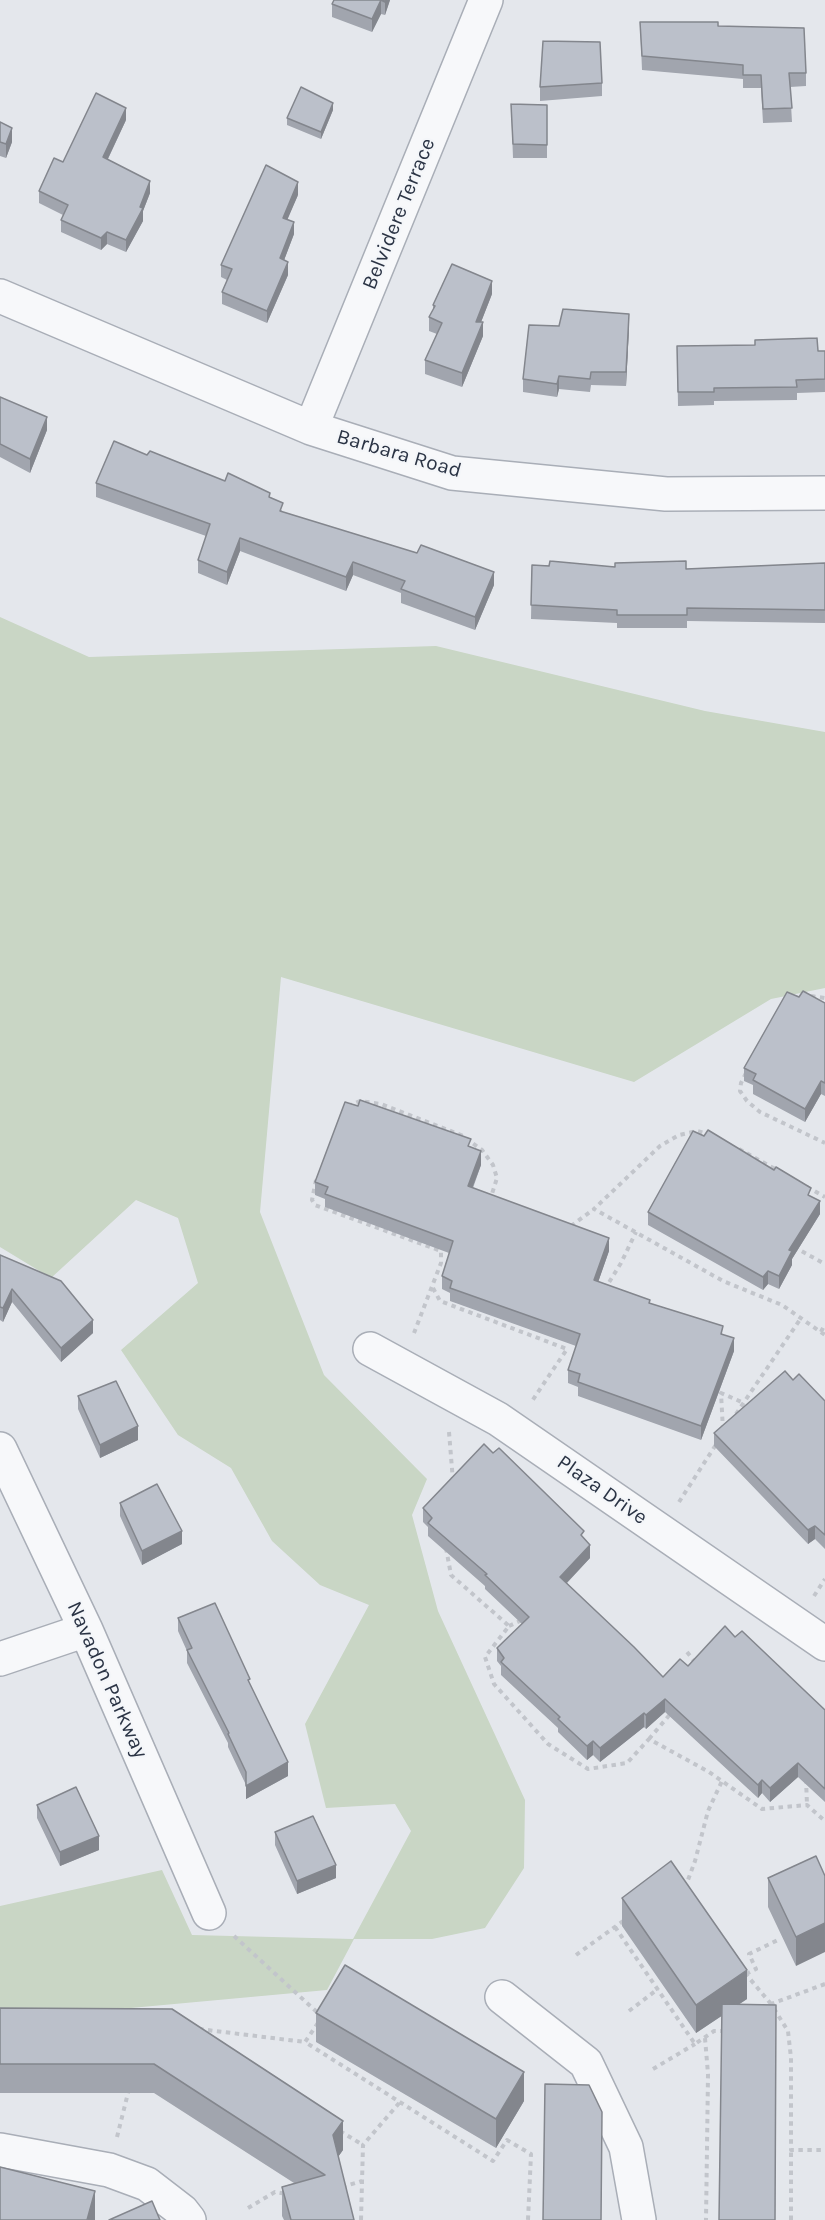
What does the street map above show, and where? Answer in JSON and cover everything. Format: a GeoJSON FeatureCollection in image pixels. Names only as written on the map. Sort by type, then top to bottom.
{"type":"FeatureCollection","features":[{"type":"Feature","properties":{"kind":"street","name":"Belvidere Terrace"},"geometry":{"type":"LineString","coordinates":[[311,428],[486,0]]}},
{"type":"Feature","properties":{"kind":"street","name":"Barbara Road"},"geometry":{"type":"LineString","coordinates":[[0,296],[311,428],[452,473],[666,494],[825,493]]}},
{"type":"Feature","properties":{"kind":"street","name":"Plaza Drive"},"geometry":{"type":"LineString","coordinates":[[370,1349],[498,1419],[825,1644]]}},
{"type":"Feature","properties":{"kind":"street","name":"Navadon Parkway"},"geometry":{"type":"LineString","coordinates":[[0,1449],[86,1630],[209,1913]]}},
{"type":"Feature","properties":{"kind":"street"},"geometry":{"type":"LineString","coordinates":[[0,1659],[86,1630]]}},
{"type":"Feature","properties":{"kind":"street"},"geometry":{"type":"LineString","coordinates":[[502,1997],[586,2063],[626,2147],[639,2220]]}},
{"type":"Feature","properties":{"kind":"street"},"geometry":{"type":"LineString","coordinates":[[0,2150],[109,2170],[147,2184],[182,2211],[189,2220]]}},
{"type":"Feature","properties":{"kind":"path"},"geometry":{"type":"LineString","coordinates":[[807,995],[825,998]]}},
{"type":"Feature","properties":{"kind":"path"},"geometry":{"type":"LineString","coordinates":[[751,1063],[741,1083],[740,1091],[747,1101],[760,1112],[825,1143]]}},
{"type":"Feature","properties":{"kind":"path"},"geometry":{"type":"LineString","coordinates":[[345,1107],[360,1101],[381,1104],[461,1136],[482,1150],[493,1165],[496,1178],[490,1197]]}},
{"type":"Feature","properties":{"kind":"path"},"geometry":{"type":"LineString","coordinates":[[562,1223],[573,1227],[660,1146],[679,1135],[697,1131],[720,1138]]}},
{"type":"Feature","properties":{"kind":"path"},"geometry":{"type":"LineString","coordinates":[[738,1149],[784,1174]]}},
{"type":"Feature","properties":{"kind":"path"},"geometry":{"type":"LineString","coordinates":[[318,1176],[312,1200],[315,1205],[441,1251]]}},
{"type":"Feature","properties":{"kind":"path"},"geometry":{"type":"LineString","coordinates":[[802,1184],[825,1197]]}},
{"type":"Feature","properties":{"kind":"path"},"geometry":{"type":"LineString","coordinates":[[481,1197],[490,1197],[500,1201]]}},
{"type":"Feature","properties":{"kind":"path"},"geometry":{"type":"LineString","coordinates":[[594,1209],[723,1281],[782,1305],[823,1333],[825,1324]]}},
{"type":"Feature","properties":{"kind":"path"},"geometry":{"type":"LineString","coordinates":[[600,1288],[608,1284],[636,1232]]}},
{"type":"Feature","properties":{"kind":"path"},"geometry":{"type":"LineString","coordinates":[[419,1324],[433,1288],[441,1263],[441,1251],[446,1241]]}},
{"type":"Feature","properties":{"kind":"path"},"geometry":{"type":"LineString","coordinates":[[788,1243],[825,1264]]}},
{"type":"Feature","properties":{"kind":"path"},"geometry":{"type":"LineString","coordinates":[[433,1288],[440,1301],[567,1348]]}},
{"type":"Feature","properties":{"kind":"path"},"geometry":{"type":"LineString","coordinates":[[689,1489],[801,1318]]}},
{"type":"Feature","properties":{"kind":"path"},"geometry":{"type":"LineString","coordinates":[[538,1392],[571,1339]]}},
{"type":"Feature","properties":{"kind":"path"},"geometry":{"type":"LineString","coordinates":[[723,1434],[721,1393],[744,1403]]}},
{"type":"Feature","properties":{"kind":"path"},"geometry":{"type":"LineString","coordinates":[[446,1489],[453,1480],[449,1428]]}},
{"type":"Feature","properties":{"kind":"path"},"geometry":{"type":"LineString","coordinates":[[445,1541],[451,1575],[509,1626]]}},
{"type":"Feature","properties":{"kind":"path"},"geometry":{"type":"LineString","coordinates":[[530,1615],[509,1626],[485,1657],[494,1684],[548,1744],[588,1768],[627,1763],[676,1706]]}},
{"type":"Feature","properties":{"kind":"path"},"geometry":{"type":"LineString","coordinates":[[687,1652],[698,1666]]}},
{"type":"Feature","properties":{"kind":"path"},"geometry":{"type":"LineString","coordinates":[[649,1738],[722,1781],[762,1809],[807,1805]]}},
{"type":"Feature","properties":{"kind":"path"},"geometry":{"type":"LineString","coordinates":[[812,1771],[805,1779],[807,1805],[825,1821]]}},
{"type":"Feature","properties":{"kind":"path"},"geometry":{"type":"LineString","coordinates":[[685,1889],[708,1810],[722,1781]]}},
{"type":"Feature","properties":{"kind":"path"},"geometry":{"type":"LineString","coordinates":[[678,1887],[685,1889],[691,1898]]}},
{"type":"Feature","properties":{"kind":"path"},"geometry":{"type":"LineString","coordinates":[[209,1913],[322,2017],[306,2042]]}},
{"type":"Feature","properties":{"kind":"path"},"geometry":{"type":"LineString","coordinates":[[576,1955],[634,1914]]}},
{"type":"Feature","properties":{"kind":"path"},"geometry":{"type":"LineString","coordinates":[[615,1927],[695,2044]]}},
{"type":"Feature","properties":{"kind":"path"},"geometry":{"type":"LineString","coordinates":[[746,1974],[756,1969],[749,1954],[780,1939]]}},
{"type":"Feature","properties":{"kind":"path"},"geometry":{"type":"LineString","coordinates":[[740,1967],[771,2004],[788,2031],[791,2058],[791,2220]]}},
{"type":"Feature","properties":{"kind":"path"},"geometry":{"type":"LineString","coordinates":[[771,2004],[825,1984]]}},
{"type":"Feature","properties":{"kind":"path"},"geometry":{"type":"LineString","coordinates":[[629,2011],[658,1989]]}},
{"type":"Feature","properties":{"kind":"path"},"geometry":{"type":"LineString","coordinates":[[192,2028],[306,2042],[493,2161],[507,2140],[531,2154],[528,2220]]}},
{"type":"Feature","properties":{"kind":"path"},"geometry":{"type":"LineString","coordinates":[[653,2069],[714,2031],[735,2031]]}},
{"type":"Feature","properties":{"kind":"path"},"geometry":{"type":"LineString","coordinates":[[778,2031],[788,2031]]}},
{"type":"Feature","properties":{"kind":"path"},"geometry":{"type":"LineString","coordinates":[[705,2037],[708,2074],[706,2220]]}},
{"type":"Feature","properties":{"kind":"path"},"geometry":{"type":"LineString","coordinates":[[109,2170],[131,2080]]}},
{"type":"Feature","properties":{"kind":"path"},"geometry":{"type":"LineString","coordinates":[[361,2220],[363,2145],[400,2102]]}},
{"type":"Feature","properties":{"kind":"path"},"geometry":{"type":"LineString","coordinates":[[333,2127],[363,2145]]}},
{"type":"Feature","properties":{"kind":"path"},"geometry":{"type":"LineString","coordinates":[[791,2150],[825,2150]]}},
{"type":"Feature","properties":{"kind":"path"},"geometry":{"type":"LineString","coordinates":[[340,2188],[362,2181]]}},
{"type":"Feature","properties":{"kind":"path"},"geometry":{"type":"LineString","coordinates":[[248,2208],[275,2192],[286,2194]]}},
{"type":"Feature","properties":{"kind":"green space"},"geometry":{"type":"Polygon","coordinates":[[[0,617],[89,657],[436,646],[705,711],[825,732],[825,988],[771,999],[634,1082],[281,977],[260,1212],[324,1375],[427,1479],[412,1515],[438,1611],[525,1800],[524,1868],[485,1928],[432,1939],[354,1939],[327,1990],[0,2020],[0,1906],[162,1870],[192,1935],[353,1939],[411,1831],[395,1804],[326,1808],[305,1724],[369,1605],[320,1585],[272,1541],[231,1468],[178,1435],[121,1350],[198,1283],[178,1218],[136,1200],[51,1278],[0,1247],[0,617]]]}},
{"type":"Feature","properties":{"kind":"building"},"geometry":{"type":"Polygon","coordinates":[[[334,0],[381,0],[372,19],[332,4],[334,0]]]}},
{"type":"Feature","properties":{"kind":"building"},"geometry":{"type":"Polygon","coordinates":[[[640,22],[718,22],[718,26],[804,28],[806,73],[789,73],[792,108],[763,109],[761,75],[743,75],[743,65],[642,56],[640,22]]]}},
{"type":"Feature","properties":{"kind":"building"},"geometry":{"type":"Polygon","coordinates":[[[543,41],[600,42],[602,83],[540,87],[543,41]]]}},
{"type":"Feature","properties":{"kind":"building"},"geometry":{"type":"Polygon","coordinates":[[[301,87],[333,103],[321,132],[287,118],[301,87]]]}},
{"type":"Feature","properties":{"kind":"building"},"geometry":{"type":"Polygon","coordinates":[[[96,93],[126,108],[103,157],[150,181],[140,207],[143,208],[126,240],[107,232],[101,238],[61,220],[68,205],[39,191],[54,158],[63,162],[96,93]]]}},
{"type":"Feature","properties":{"kind":"building"},"geometry":{"type":"Polygon","coordinates":[[[511,104],[547,105],[547,145],[513,144],[511,104]]]}},
{"type":"Feature","properties":{"kind":"building"},"geometry":{"type":"Polygon","coordinates":[[[0,122],[12,128],[6,144],[0,142],[0,122]]]}},
{"type":"Feature","properties":{"kind":"building"},"geometry":{"type":"Polygon","coordinates":[[[266,165],[298,182],[283,218],[294,222],[280,258],[288,262],[267,311],[222,292],[232,269],[221,265],[266,165]]]}},
{"type":"Feature","properties":{"kind":"building"},"geometry":{"type":"Polygon","coordinates":[[[452,264],[492,281],[476,322],[483,322],[462,373],[425,360],[442,323],[429,317],[452,264]]]}},
{"type":"Feature","properties":{"kind":"building"},"geometry":{"type":"Polygon","coordinates":[[[563,309],[629,314],[626,372],[591,372],[590,379],[559,376],[557,384],[523,379],[529,325],[559,326],[563,309]]]}},
{"type":"Feature","properties":{"kind":"building"},"geometry":{"type":"Polygon","coordinates":[[[817,338],[818,351],[825,351],[825,379],[796,380],[797,387],[714,388],[714,392],[678,392],[677,346],[755,345],[755,340],[817,338]]]}},
{"type":"Feature","properties":{"kind":"building"},"geometry":{"type":"Polygon","coordinates":[[[0,397],[47,417],[30,459],[0,444],[0,397]]]}},
{"type":"Feature","properties":{"kind":"building"},"geometry":{"type":"Polygon","coordinates":[[[114,441],[147,455],[150,451],[225,481],[228,473],[270,493],[269,497],[283,503],[280,511],[417,553],[421,545],[494,572],[475,617],[401,589],[405,581],[353,562],[346,577],[240,538],[227,572],[198,560],[210,524],[96,483],[114,441]]]}},
{"type":"Feature","properties":{"kind":"building"},"geometry":{"type":"Polygon","coordinates":[[[550,561],[615,567],[615,563],[686,561],[686,569],[825,563],[825,610],[687,608],[687,615],[617,615],[617,610],[531,605],[532,565],[549,566],[550,561]]]}},
{"type":"Feature","properties":{"kind":"building"},"geometry":{"type":"Polygon","coordinates":[[[803,991],[825,1003],[825,1083],[821,1081],[805,1109],[753,1080],[756,1074],[744,1068],[787,992],[799,997],[803,991]]]}},
{"type":"Feature","properties":{"kind":"building"},"geometry":{"type":"Polygon","coordinates":[[[360,1100],[471,1139],[468,1146],[481,1151],[468,1186],[609,1238],[594,1280],[650,1300],[649,1303],[723,1326],[721,1334],[734,1338],[701,1426],[578,1382],[580,1374],[568,1370],[580,1334],[450,1288],[452,1281],[442,1276],[453,1241],[325,1194],[328,1187],[315,1182],[345,1102],[358,1106],[360,1100]]]}},
{"type":"Feature","properties":{"kind":"building"},"geometry":{"type":"Polygon","coordinates":[[[708,1130],[774,1170],[776,1167],[811,1188],[808,1195],[820,1201],[789,1250],[792,1251],[779,1276],[768,1271],[763,1277],[648,1212],[693,1131],[704,1136],[708,1130]]]}},
{"type":"Feature","properties":{"kind":"building"},"geometry":{"type":"Polygon","coordinates":[[[0,1255],[61,1281],[93,1320],[61,1348],[12,1289],[3,1308],[0,1307],[0,1255]]]}},
{"type":"Feature","properties":{"kind":"building"},"geometry":{"type":"Polygon","coordinates":[[[785,1371],[793,1380],[799,1374],[825,1401],[825,1535],[815,1526],[808,1530],[714,1433],[785,1371]]]}},
{"type":"Feature","properties":{"kind":"building"},"geometry":{"type":"Polygon","coordinates":[[[116,1381],[138,1426],[100,1445],[78,1396],[116,1381]]]}},
{"type":"Feature","properties":{"kind":"building"},"geometry":{"type":"Polygon","coordinates":[[[484,1444],[493,1453],[499,1448],[584,1531],[581,1535],[590,1545],[560,1577],[663,1677],[680,1659],[688,1666],[725,1626],[735,1637],[742,1631],[825,1710],[825,1789],[798,1763],[770,1788],[762,1780],[758,1785],[665,1699],[600,1748],[593,1741],[587,1746],[558,1719],[560,1717],[501,1662],[504,1658],[497,1648],[529,1617],[485,1575],[487,1574],[428,1523],[432,1518],[423,1508],[484,1444]]]}},
{"type":"Feature","properties":{"kind":"building"},"geometry":{"type":"Polygon","coordinates":[[[157,1484],[182,1531],[142,1551],[120,1503],[157,1484]]]}},
{"type":"Feature","properties":{"kind":"building"},"geometry":{"type":"Polygon","coordinates":[[[215,1603],[250,1679],[248,1680],[288,1762],[246,1786],[246,1772],[187,1650],[192,1648],[178,1618],[215,1603]]]}},
{"type":"Feature","properties":{"kind":"building"},"geometry":{"type":"Polygon","coordinates":[[[76,1787],[99,1836],[60,1852],[37,1805],[76,1787]]]}},
{"type":"Feature","properties":{"kind":"building"},"geometry":{"type":"Polygon","coordinates":[[[313,1816],[336,1865],[297,1881],[275,1832],[313,1816]]]}},
{"type":"Feature","properties":{"kind":"building"},"geometry":{"type":"Polygon","coordinates":[[[816,1856],[825,1876],[825,1923],[796,1937],[768,1878],[816,1856]]]}},
{"type":"Feature","properties":{"kind":"building"},"geometry":{"type":"Polygon","coordinates":[[[671,1861],[747,1970],[696,2005],[622,1898],[671,1861]]]}},
{"type":"Feature","properties":{"kind":"building"},"geometry":{"type":"Polygon","coordinates":[[[345,1965],[524,2072],[496,2119],[316,2013],[345,1965]]]}},
{"type":"Feature","properties":{"kind":"building"},"geometry":{"type":"Polygon","coordinates":[[[722,2004],[776,2005],[775,2220],[719,2220],[722,2004]]]}},
{"type":"Feature","properties":{"kind":"building"},"geometry":{"type":"Polygon","coordinates":[[[0,2008],[172,2009],[343,2121],[333,2135],[354,2220],[291,2220],[282,2187],[325,2175],[154,2064],[0,2064],[0,2008]]]}},
{"type":"Feature","properties":{"kind":"building"},"geometry":{"type":"Polygon","coordinates":[[[545,2084],[589,2085],[602,2112],[601,2220],[543,2220],[545,2084]]]}},
{"type":"Feature","properties":{"kind":"building"},"geometry":{"type":"Polygon","coordinates":[[[0,2167],[95,2191],[87,2220],[0,2220],[0,2167]]]}},
{"type":"Feature","properties":{"kind":"building"},"geometry":{"type":"Polygon","coordinates":[[[152,2201],[160,2220],[109,2220],[152,2201]]]}}]}
